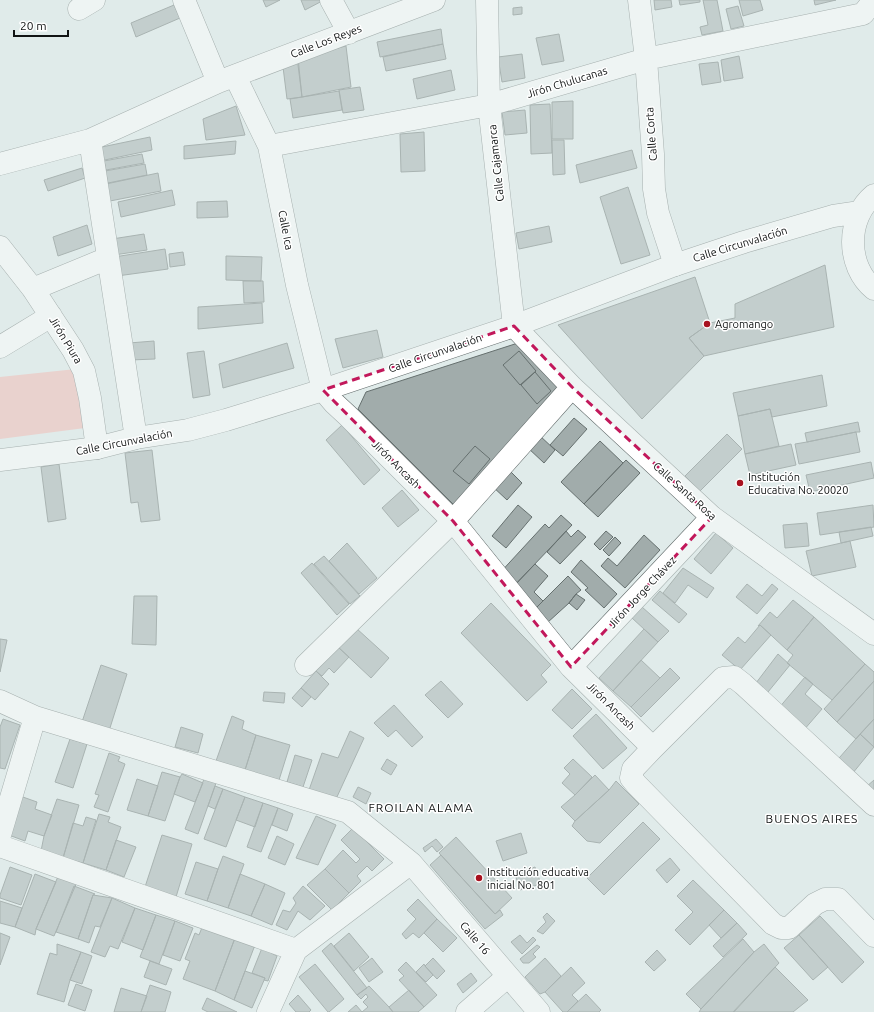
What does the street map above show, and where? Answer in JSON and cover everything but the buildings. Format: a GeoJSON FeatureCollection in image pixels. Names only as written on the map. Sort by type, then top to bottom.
{"type":"FeatureCollection","features":[{"type":"Feature","properties":{"kind":"street","name":"Calle Ica"},"geometry":{"type":"LineString","coordinates":[[184,0],[226,79],[269,146],[297,285],[323,390]]}},
{"type":"Feature","properties":{"kind":"street"},"geometry":{"type":"LineString","coordinates":[[331,0],[349,33]]}},
{"type":"Feature","properties":{"kind":"street","name":"Calle Los Reyes"},"geometry":{"type":"LineString","coordinates":[[0,164],[90,140],[226,79],[434,0]]}},
{"type":"Feature","properties":{"kind":"street","name":"Calle Cajamarca"},"geometry":{"type":"LineString","coordinates":[[487,0],[489,105],[514,326]]}},
{"type":"Feature","properties":{"kind":"street","name":"Calle Corta"},"geometry":{"type":"LineString","coordinates":[[639,0],[646,59],[654,189],[658,213],[675,265]]}},
{"type":"Feature","properties":{"kind":"street","name":"Jirón Chulucanas"},"geometry":{"type":"LineString","coordinates":[[269,146],[489,105],[646,59],[868,7]]}},
{"type":"Feature","properties":{"kind":"street"},"geometry":{"type":"LineString","coordinates":[[90,140],[136,438]]}},
{"type":"Feature","properties":{"kind":"street"},"geometry":{"type":"LineString","coordinates":[[867,204],[854,230],[853,249],[858,268],[874,289]]}},
{"type":"Feature","properties":{"kind":"street","name":"Calle Circunvalación"},"geometry":{"type":"LineString","coordinates":[[0,460],[97,448],[136,438],[188,430],[226,420],[323,390],[514,326],[675,265],[867,204]]}},
{"type":"Feature","properties":{"kind":"street","name":"Jirón Piura"},"geometry":{"type":"LineString","coordinates":[[0,247],[33,289],[73,350],[84,371],[90,398],[97,448]]}},
{"type":"Feature","properties":{"kind":"street"},"geometry":{"type":"LineString","coordinates":[[33,289],[108,258]]}},
{"type":"Feature","properties":{"kind":"street"},"geometry":{"type":"LineString","coordinates":[[0,347],[51,316]]}},
{"type":"Feature","properties":{"kind":"street","name":"Calle Santa Rosa"},"geometry":{"type":"LineString","coordinates":[[514,326],[572,387],[712,516],[874,634]]}},
{"type":"Feature","properties":{"kind":"street"},"geometry":{"type":"LineString","coordinates":[[306,665],[453,521],[572,387]]}},
{"type":"Feature","properties":{"kind":"street","name":"Jirón Ancash"},"geometry":{"type":"LineString","coordinates":[[323,390],[334,403],[453,521],[571,667],[653,748]]}},
{"type":"Feature","properties":{"kind":"street","name":"Jirón Jorge Chávez"},"geometry":{"type":"LineString","coordinates":[[571,667],[712,516]]}},
{"type":"Feature","properties":{"kind":"street"},"geometry":{"type":"LineString","coordinates":[[874,805],[734,677],[723,678],[633,769],[631,778],[773,924],[782,928],[789,928],[815,904],[825,899],[838,899],[874,936]]}},
{"type":"Feature","properties":{"kind":"street","name":"Calle 16"},"geometry":{"type":"LineString","coordinates":[[0,701],[35,716],[348,812],[411,863],[539,1012]]}},
{"type":"Feature","properties":{"kind":"street"},"geometry":{"type":"LineString","coordinates":[[0,835],[35,716]]}},
{"type":"Feature","properties":{"kind":"street"},"geometry":{"type":"LineString","coordinates":[[0,846],[296,950]]}},
{"type":"Feature","properties":{"kind":"street"},"geometry":{"type":"LineString","coordinates":[[268,1012],[296,950],[411,863]]}},
{"type":"Feature","properties":{"kind":"street"},"geometry":{"type":"LineString","coordinates":[[468,1012],[508,976]]}},
{"type":"Feature","properties":{"kind":"highlighted area"},"geometry":{"type":"Polygon","coordinates":[[[514,326],[572,387],[712,517],[571,667],[453,521],[323,390],[514,326]]]}},
{"type":"Feature","properties":{"kind":"shaded area"},"geometry":{"type":"Polygon","coordinates":[[[76,369],[85,428],[0,439],[0,377],[76,369]]]}},
{"type":"Feature","properties":{"kind":"place","name":"Agromango"},"geometry":{"type":"Point","coordinates":[707,324]}},
{"type":"Feature","properties":{"kind":"place","name":"Institución Educativa No. 20020"},"geometry":{"type":"Point","coordinates":[740,483]}},
{"type":"Feature","properties":{"kind":"place","name":"Institución educativa inicial No. 801"},"geometry":{"type":"Point","coordinates":[479,878]}},
{"type":"Feature","properties":{"kind":"district","name":"FROILAN ALAMA"},"geometry":{"type":"Point","coordinates":[421,808]}},
{"type":"Feature","properties":{"kind":"district","name":"BUENOS AIRES"},"geometry":{"type":"Point","coordinates":[812,819]}}]}
